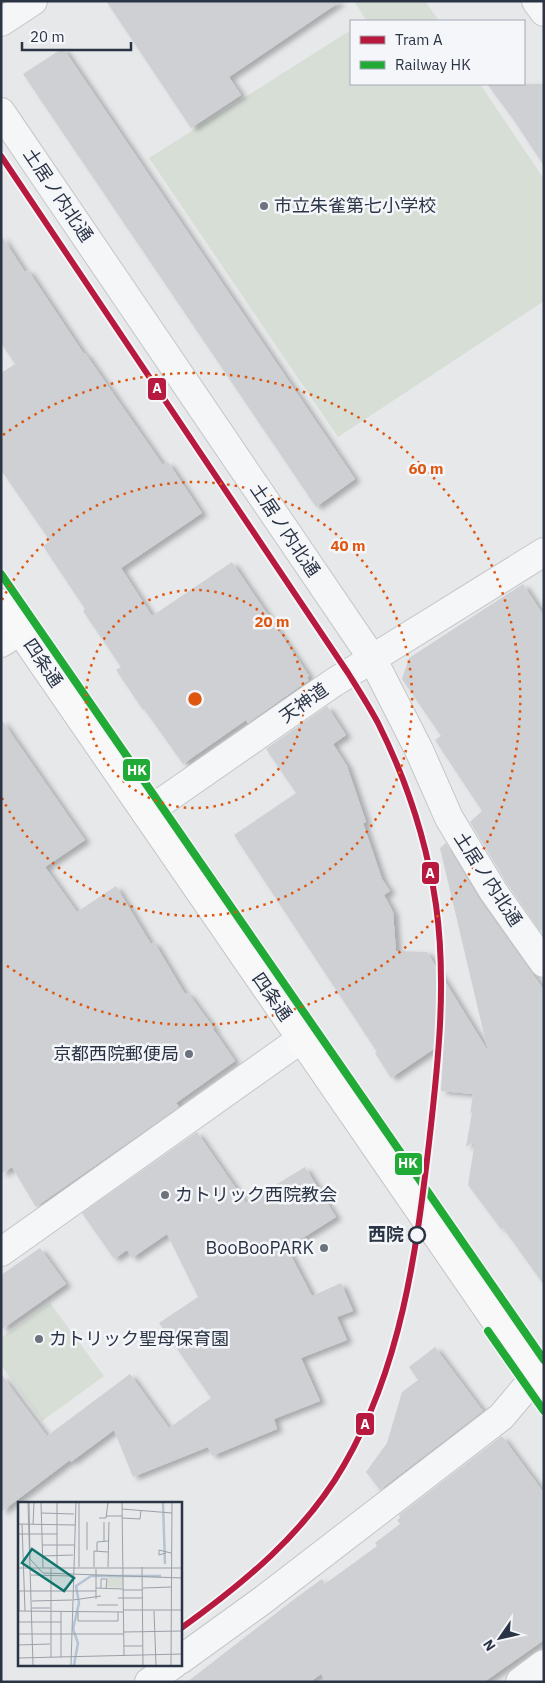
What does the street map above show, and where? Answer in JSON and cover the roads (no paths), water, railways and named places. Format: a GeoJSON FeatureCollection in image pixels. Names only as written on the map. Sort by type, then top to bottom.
{"type":"FeatureCollection","features":[{"type":"Feature","properties":{"kind":"main road","name":"四条通"},"geometry":{"type":"LineString","coordinates":[[1,603],[11,637],[146,813],[301,1039],[540,1380]]}},
{"type":"Feature","properties":{"kind":"street"},"geometry":{"type":"LineString","coordinates":[[1,22],[33,1]]}},
{"type":"Feature","properties":{"kind":"street"},"geometry":{"type":"LineString","coordinates":[[536,1],[544,12]]}},
{"type":"Feature","properties":{"kind":"street","name":"土居ノ内北通"},"geometry":{"type":"LineString","coordinates":[[1,112],[372,658],[419,750],[449,818],[493,891],[544,963]]}},
{"type":"Feature","properties":{"kind":"street","name":"天神道"},"geometry":{"type":"LineString","coordinates":[[146,813],[333,683],[544,552]]}},
{"type":"Feature","properties":{"kind":"street"},"geometry":{"type":"LineString","coordinates":[[1,1252],[301,1039]]}},
{"type":"Feature","properties":{"kind":"street"},"geometry":{"type":"LineString","coordinates":[[181,1659],[271,1594],[501,1417],[540,1380]]}},
{"type":"Feature","properties":{"kind":"street"},"geometry":{"type":"LineString","coordinates":[[520,1682],[544,1664]]}},
{"type":"Feature","properties":{"kind":"street"},"geometry":{"type":"LineString","coordinates":[[149,1682],[171,1666]]}},
{"type":"Feature","properties":{"kind":"tram line","name":"A"},"geometry":{"type":"LineString","coordinates":[[1,156],[371,710],[398,766],[414,812],[427,858],[436,905],[441,965],[441,994],[438,1054],[429,1143],[418,1226],[403,1309],[380,1389],[344,1465],[311,1513],[271,1556],[227,1594],[181,1628]]}},
{"type":"Feature","properties":{"kind":"rail line","name":"HK"},"geometry":{"type":"LineString","coordinates":[[1,574],[544,1360]]}},
{"type":"Feature","properties":{"kind":"rail line","name":"HK"},"geometry":{"type":"LineString","coordinates":[[488,1331],[544,1411]]}},
{"type":"Feature","properties":{"kind":"place","name":"市立朱雀第七小学校"},"geometry":{"type":"Point","coordinates":[264,206]}},
{"type":"Feature","properties":{"kind":"place","name":"京都西院郵便局"},"geometry":{"type":"Point","coordinates":[189,1054]}},
{"type":"Feature","properties":{"kind":"place","name":"カトリック西院教会"},"geometry":{"type":"Point","coordinates":[165,1195]}},
{"type":"Feature","properties":{"kind":"place","name":"西院"},"geometry":{"type":"Point","coordinates":[417,1235]}},
{"type":"Feature","properties":{"kind":"place","name":"BooBooPARK"},"geometry":{"type":"Point","coordinates":[324,1248]}},
{"type":"Feature","properties":{"kind":"place","name":"カトリック聖母保育園"},"geometry":{"type":"Point","coordinates":[39,1339]}}]}
